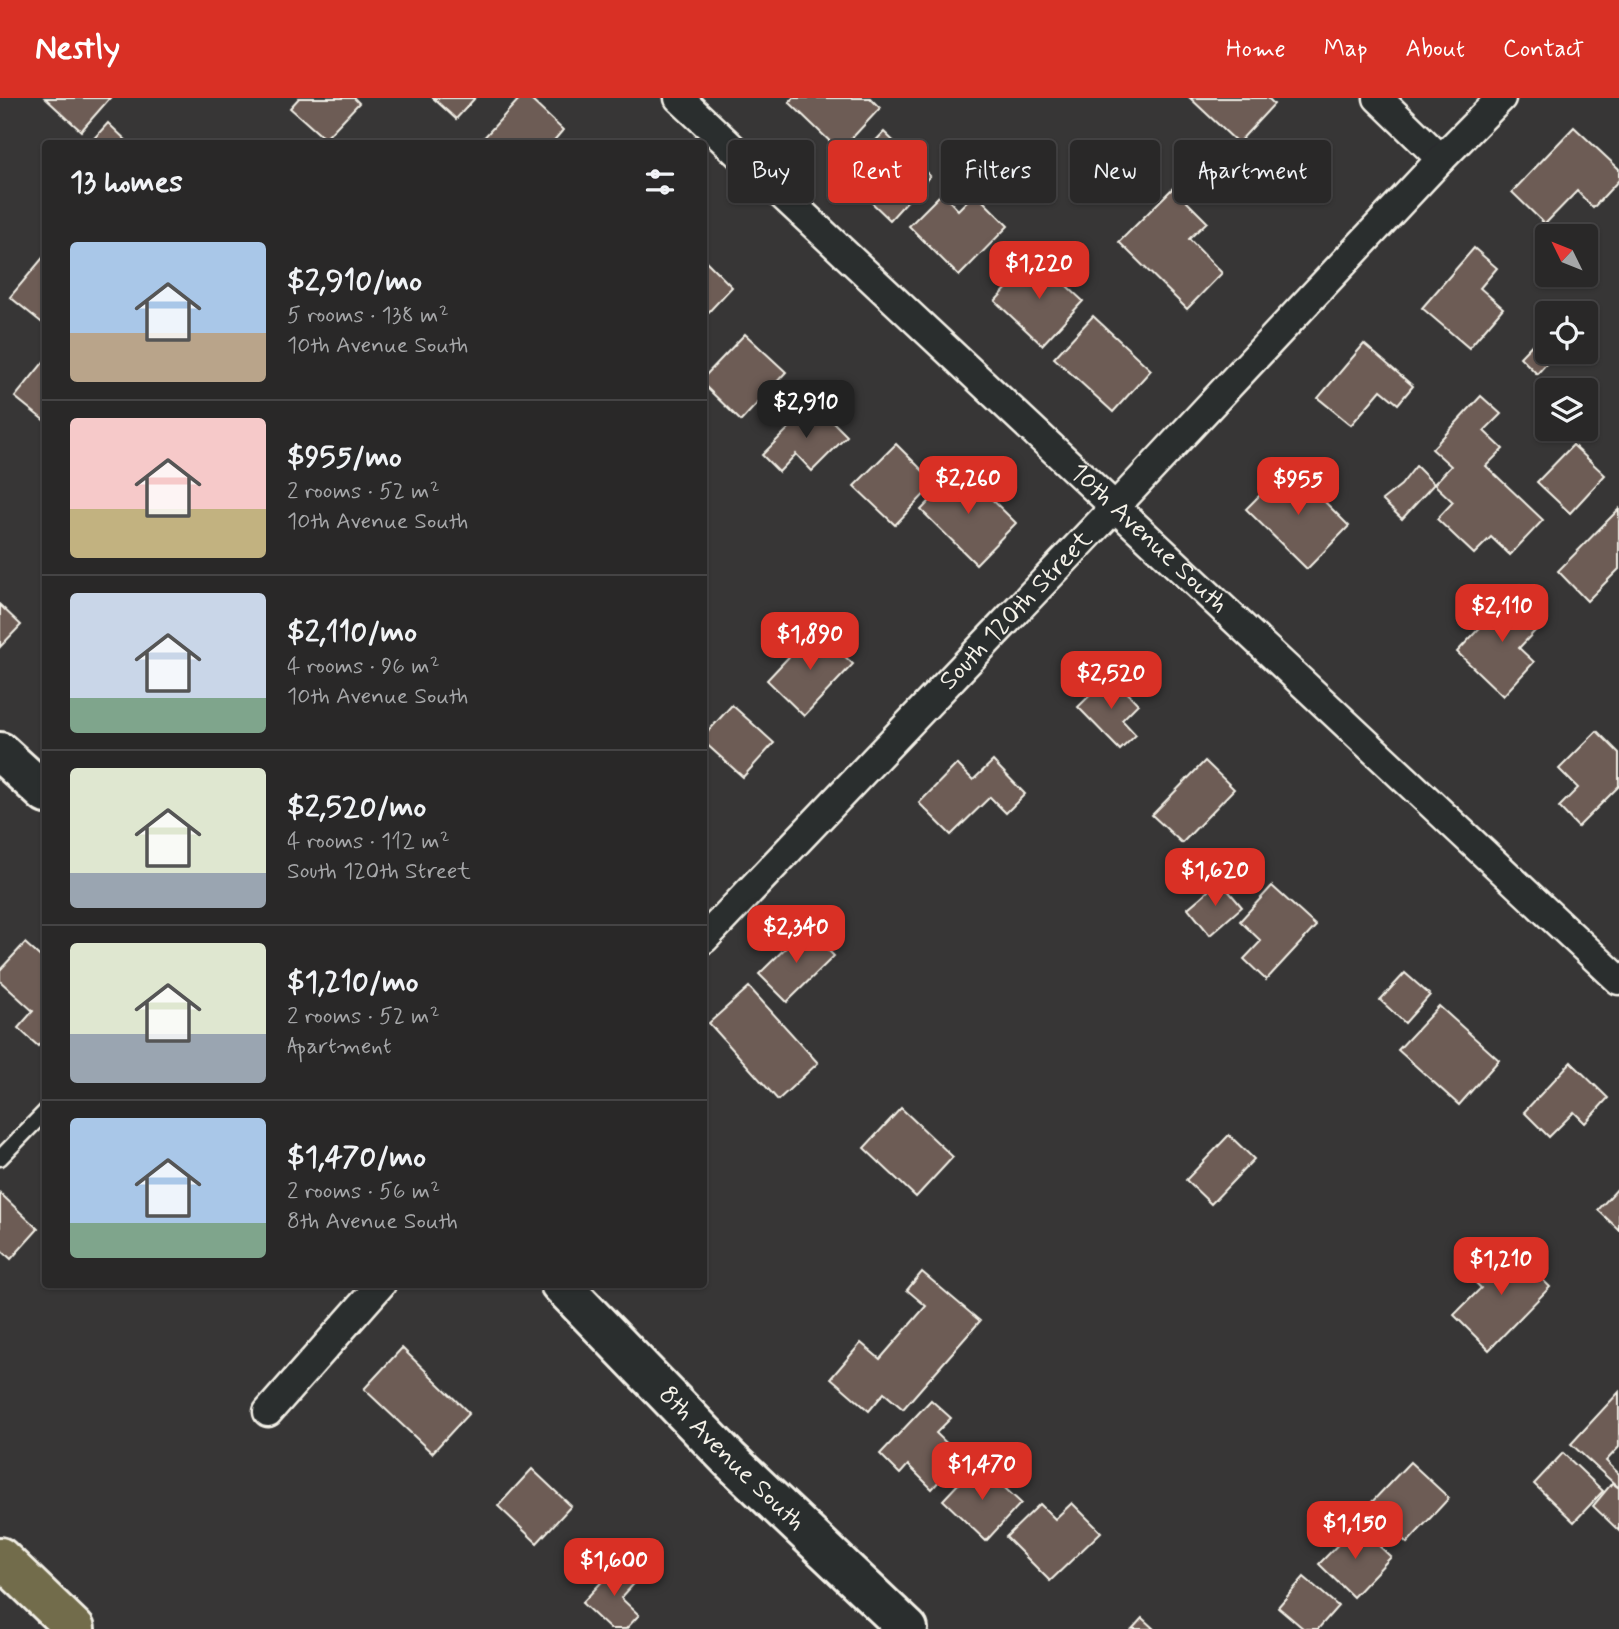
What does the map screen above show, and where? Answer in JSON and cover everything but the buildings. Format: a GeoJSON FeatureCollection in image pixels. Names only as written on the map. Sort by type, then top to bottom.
{"type":"FeatureCollection","features":[{"type":"Feature","properties":{"kind":"highway"},"geometry":{"type":"LineString","coordinates":[[0,1557],[75,1629]]}},
{"type":"Feature","properties":{"kind":"street","name":"10th Avenue South"},"geometry":{"type":"LineString","coordinates":[[679,98],[1619,980]]}},
{"type":"Feature","properties":{"kind":"street"},"geometry":{"type":"LineString","coordinates":[[1378,98],[1441,159]]}},
{"type":"Feature","properties":{"kind":"street","name":"South 120th Street"},"geometry":{"type":"LineString","coordinates":[[707,936],[1441,159],[1502,98]]}},
{"type":"Feature","properties":{"kind":"street"},"geometry":{"type":"LineString","coordinates":[[0,752],[42,790]]}},
{"type":"Feature","properties":{"kind":"street"},"geometry":{"type":"LineString","coordinates":[[268,1412],[377,1288]]}},
{"type":"Feature","properties":{"kind":"street","name":"8th Avenue South"},"geometry":{"type":"LineString","coordinates":[[564,1288],[729,1459],[908,1629]]}},
{"type":"Feature","properties":{"kind":"lane"},"geometry":{"type":"LineString","coordinates":[[0,1157],[42,1115]]}}]}
